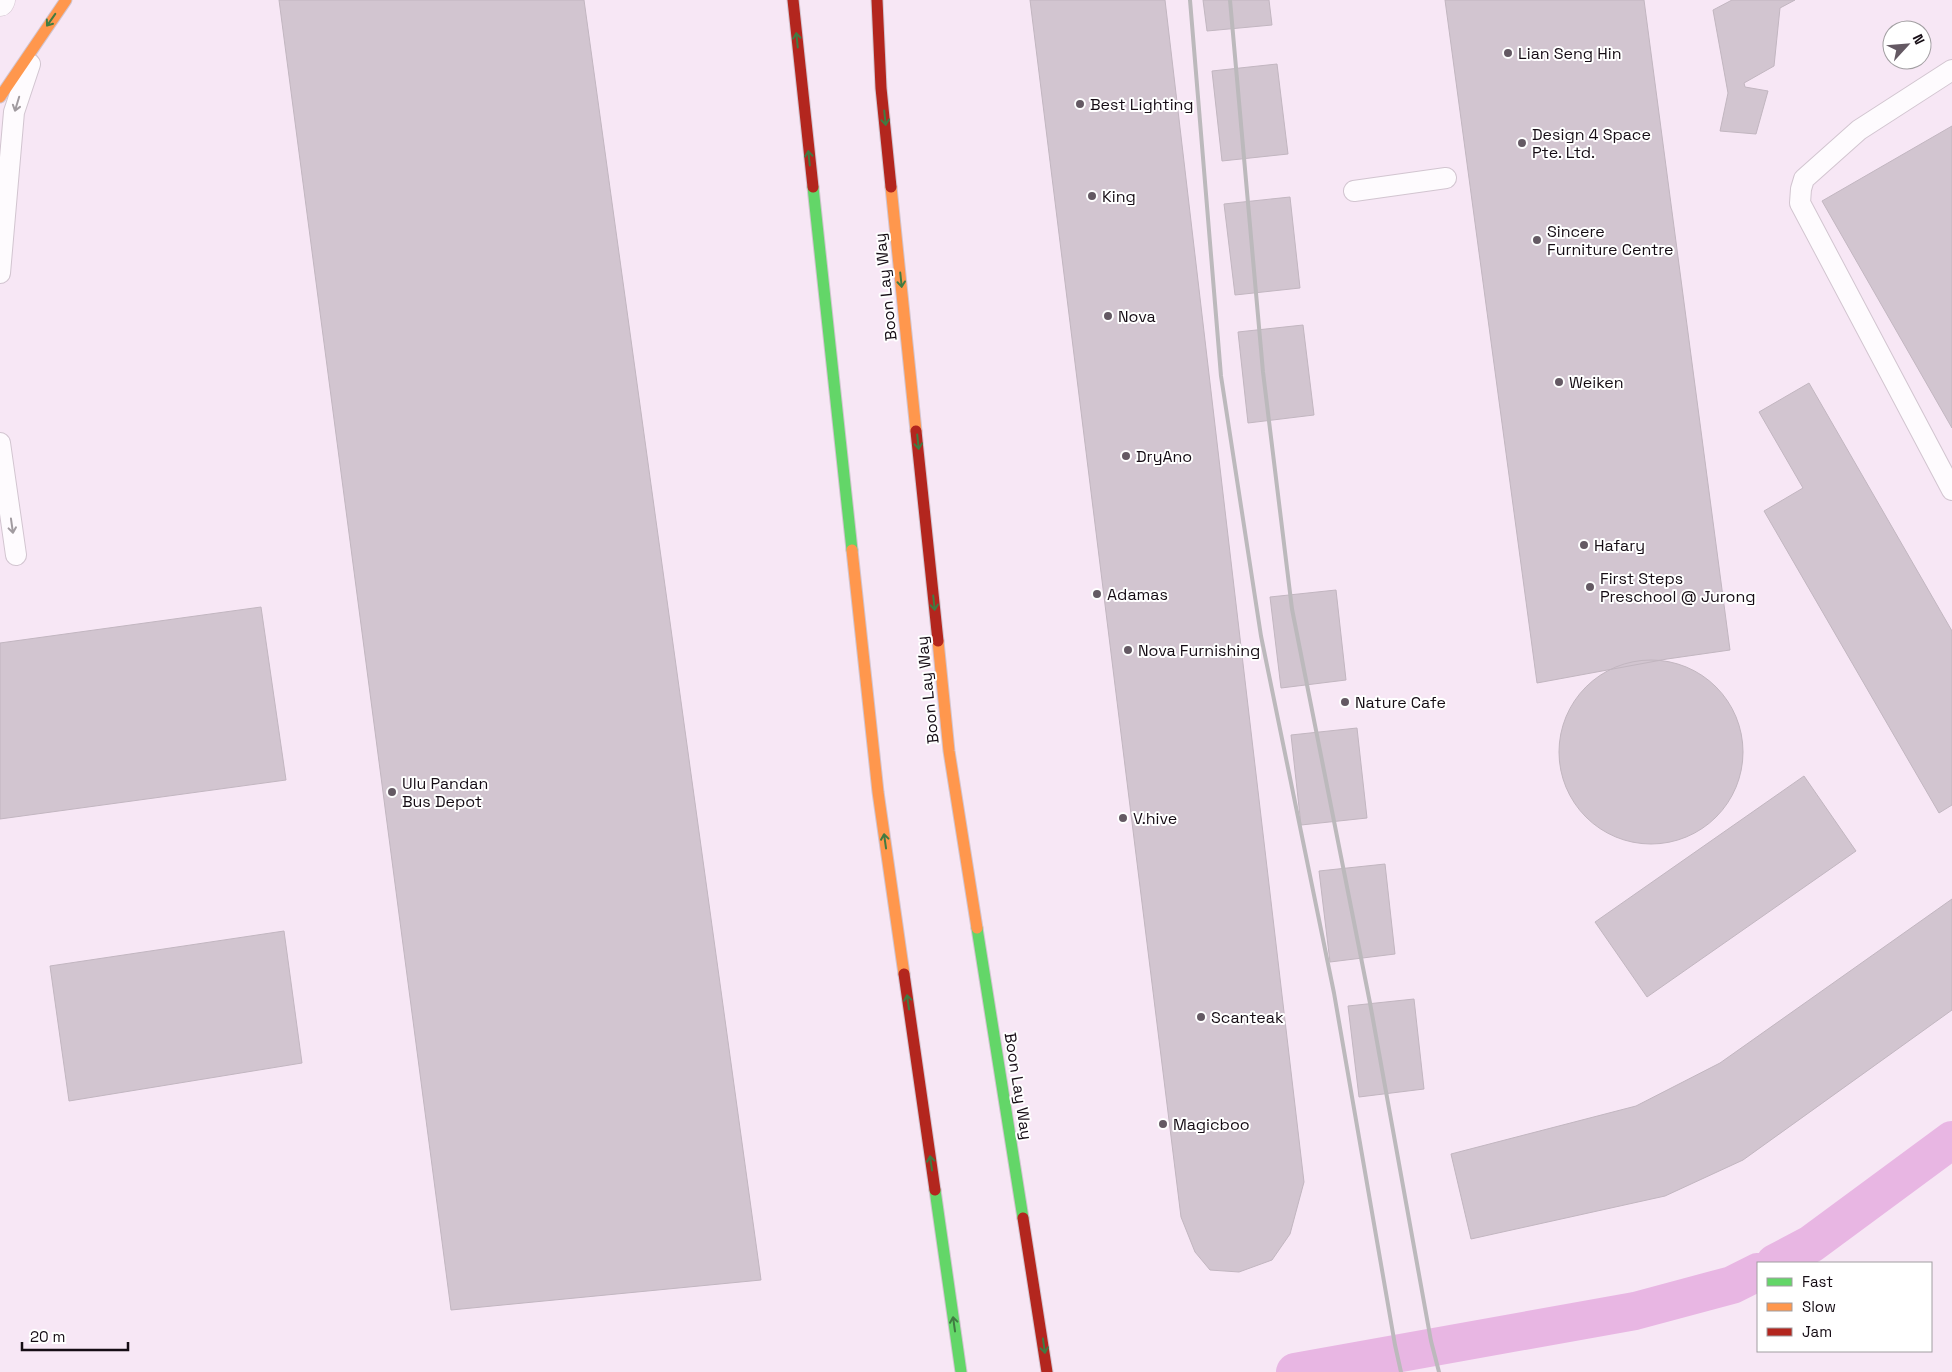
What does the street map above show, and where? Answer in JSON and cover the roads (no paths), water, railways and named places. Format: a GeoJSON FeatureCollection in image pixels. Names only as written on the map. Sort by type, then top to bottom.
{"type":"FeatureCollection","features":[{"type":"Feature","properties":{"kind":"main road"},"geometry":{"type":"LineString","coordinates":[[0,97],[66,0]]}},
{"type":"Feature","properties":{"kind":"main road"},"geometry":{"type":"LineString","coordinates":[[793,0],[878,792],[961,1372]]}},
{"type":"Feature","properties":{"kind":"main road","name":"Boon Lay Way"},"geometry":{"type":"LineString","coordinates":[[877,0],[882,88],[949,751],[1047,1372]]}},
{"type":"Feature","properties":{"kind":"main road"},"geometry":{"type":"LineString","coordinates":[[882,88],[889,20]]}},
{"type":"Feature","properties":{"kind":"lane"},"geometry":{"type":"LineString","coordinates":[[0,273],[14,112],[37,41]]}},
{"type":"Feature","properties":{"kind":"lane"},"geometry":{"type":"LineString","coordinates":[[1952,70],[1859,130],[1804,179],[1800,203],[1952,490]]}},
{"type":"Feature","properties":{"kind":"lane"},"geometry":{"type":"LineString","coordinates":[[1354,191],[1446,178]]}},
{"type":"Feature","properties":{"kind":"lane"},"geometry":{"type":"LineString","coordinates":[[0,443],[16,555]]}},
{"type":"Feature","properties":{"kind":"waterway"},"geometry":{"type":"LineString","coordinates":[[1777,1262],[1811,1244],[1952,1140]]}},
{"type":"Feature","properties":{"kind":"waterway"},"geometry":{"type":"LineString","coordinates":[[1295,1372],[1635,1311],[1732,1285],[1757,1272]]}},
{"type":"Feature","properties":{"kind":"railway"},"geometry":{"type":"LineString","coordinates":[[1190,0],[1221,376],[1261,636],[1334,993],[1401,1372]]}},
{"type":"Feature","properties":{"kind":"railway"},"geometry":{"type":"LineString","coordinates":[[1230,0],[1263,372],[1292,609],[1370,1003],[1431,1341],[1439,1372]]}},
{"type":"Feature","properties":{"kind":"place","name":"Lian Seng Hin"},"geometry":{"type":"Point","coordinates":[1508,53]}},
{"type":"Feature","properties":{"kind":"place","name":"Best Lighting"},"geometry":{"type":"Point","coordinates":[1080,104]}},
{"type":"Feature","properties":{"kind":"place","name":"Design 4 Space Pte. Ltd."},"geometry":{"type":"Point","coordinates":[1522,143]}},
{"type":"Feature","properties":{"kind":"place","name":"King"},"geometry":{"type":"Point","coordinates":[1092,196]}},
{"type":"Feature","properties":{"kind":"place","name":"Sincere Furniture Centre"},"geometry":{"type":"Point","coordinates":[1537,240]}},
{"type":"Feature","properties":{"kind":"place","name":"Nova"},"geometry":{"type":"Point","coordinates":[1108,316]}},
{"type":"Feature","properties":{"kind":"place","name":"Weiken"},"geometry":{"type":"Point","coordinates":[1559,382]}},
{"type":"Feature","properties":{"kind":"place","name":"DryAno"},"geometry":{"type":"Point","coordinates":[1126,456]}},
{"type":"Feature","properties":{"kind":"place","name":"Hafary"},"geometry":{"type":"Point","coordinates":[1584,545]}},
{"type":"Feature","properties":{"kind":"place","name":"First Steps Preschool @ Jurong"},"geometry":{"type":"Point","coordinates":[1590,587]}},
{"type":"Feature","properties":{"kind":"place","name":"Adamas"},"geometry":{"type":"Point","coordinates":[1097,594]}},
{"type":"Feature","properties":{"kind":"place","name":"Nova Furnishing"},"geometry":{"type":"Point","coordinates":[1128,650]}},
{"type":"Feature","properties":{"kind":"place","name":"Nature Cafe"},"geometry":{"type":"Point","coordinates":[1345,702]}},
{"type":"Feature","properties":{"kind":"place","name":"Ulu Pandan Bus Depot"},"geometry":{"type":"Point","coordinates":[392,792]}},
{"type":"Feature","properties":{"kind":"place","name":"V.hive"},"geometry":{"type":"Point","coordinates":[1123,818]}},
{"type":"Feature","properties":{"kind":"place","name":"Scanteak"},"geometry":{"type":"Point","coordinates":[1201,1017]}},
{"type":"Feature","properties":{"kind":"place","name":"Magicboo"},"geometry":{"type":"Point","coordinates":[1163,1124]}}]}
